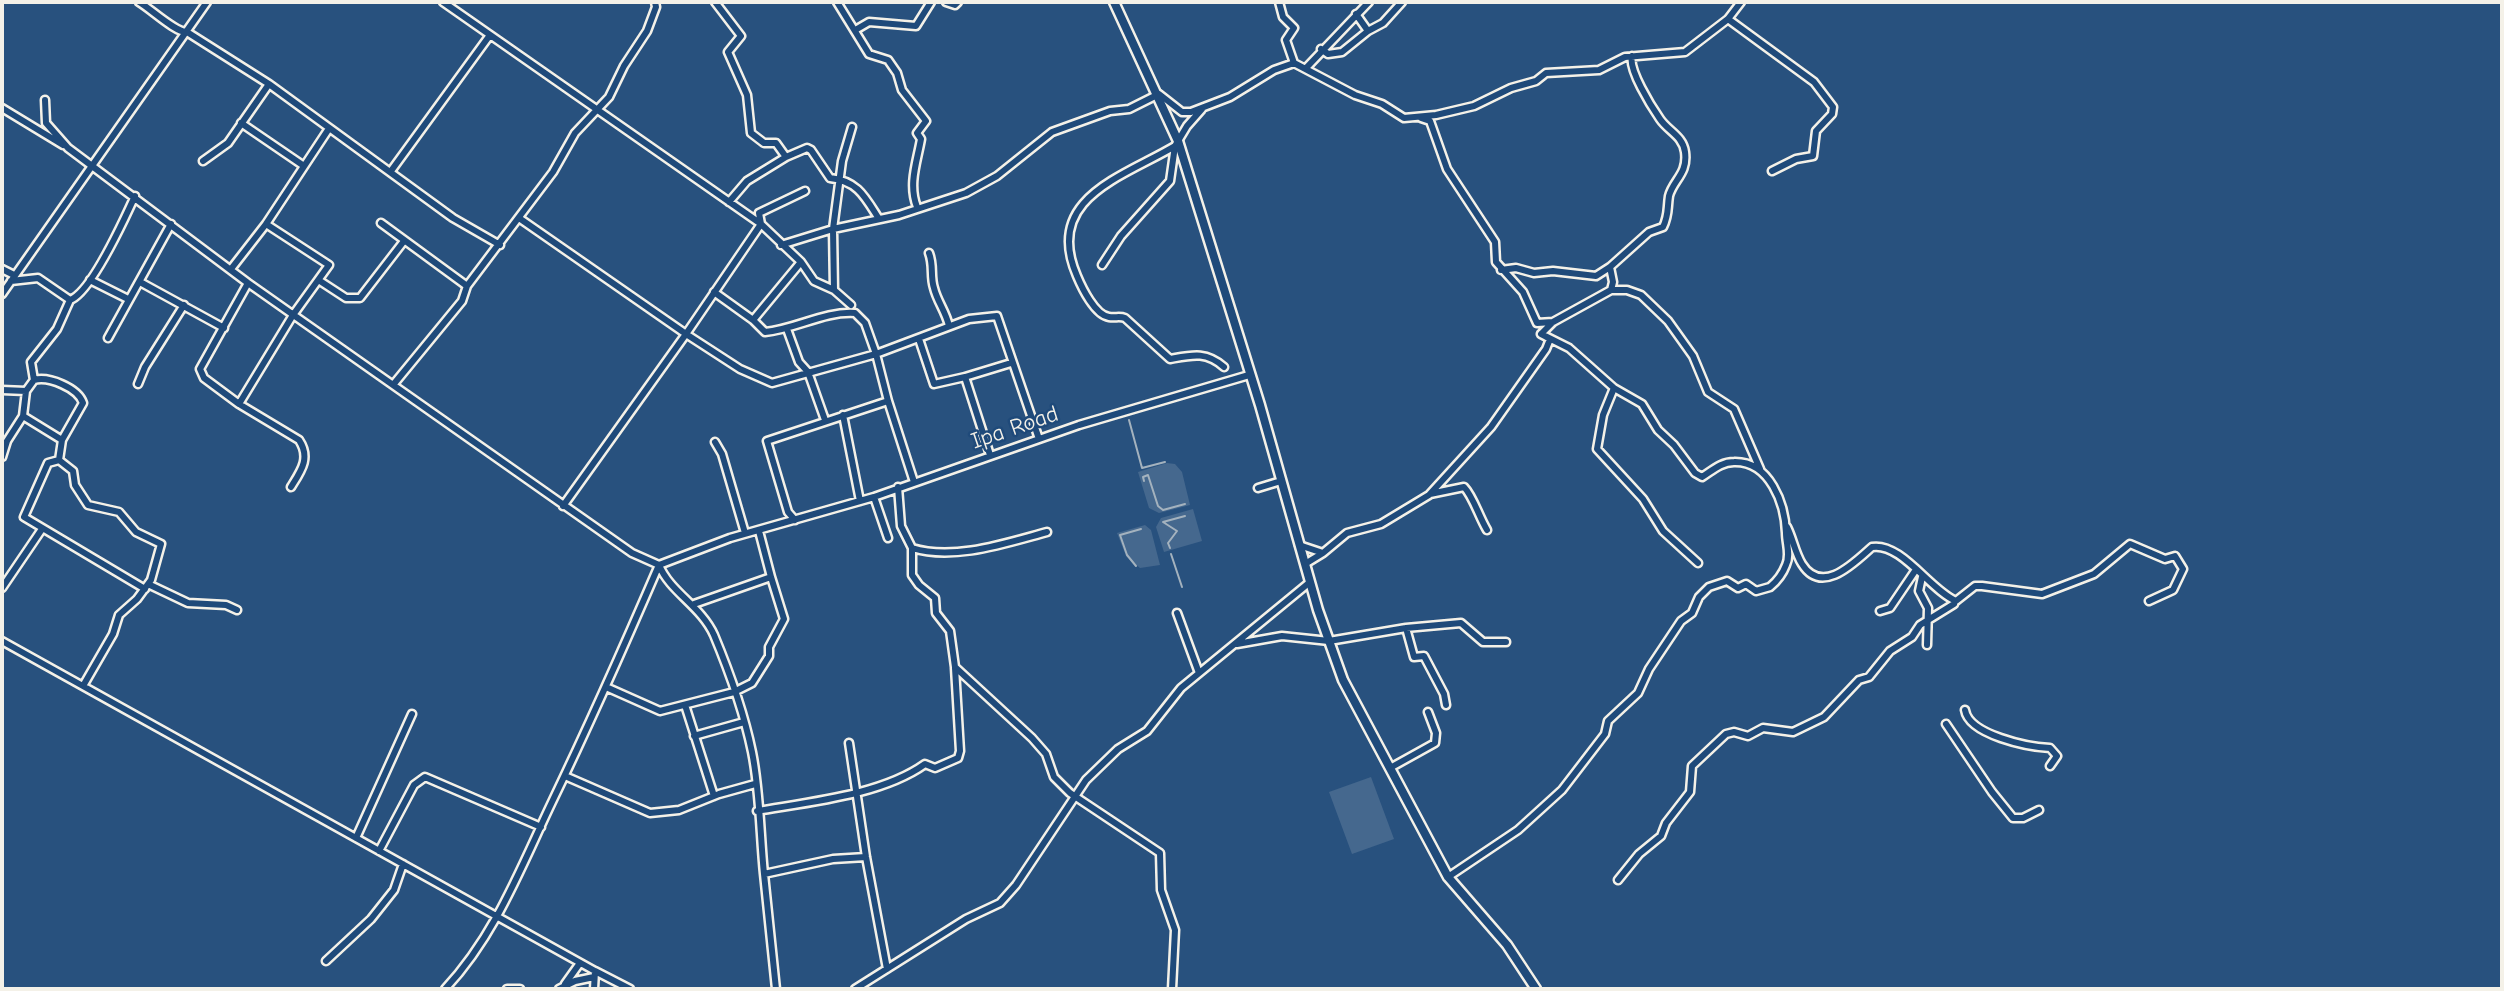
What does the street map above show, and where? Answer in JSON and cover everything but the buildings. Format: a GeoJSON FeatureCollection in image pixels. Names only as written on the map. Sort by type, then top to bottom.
{"type":"FeatureCollection","features":[{"type":"Feature","properties":{"kind":"main road"},"geometry":{"type":"LineString","coordinates":[[1114,2],[1158,94],[1177,143],[1310,582],[1343,680],[1448,877],[1507,945],[1536,989]]}},
{"type":"Feature","properties":{"kind":"street"},"geometry":{"type":"LineString","coordinates":[[139,2],[162,16],[175,30],[187,32],[269,85],[453,218],[500,245]]}},
{"type":"Feature","properties":{"kind":"street"},"geometry":{"type":"LineString","coordinates":[[2,294],[90,164],[207,2]]}},
{"type":"Feature","properties":{"kind":"street"},"geometry":{"type":"LineString","coordinates":[[443,2],[761,224],[801,262],[814,281],[834,290],[851,305]]}},
{"type":"Feature","properties":{"kind":"street"},"geometry":{"type":"LineString","coordinates":[[393,385],[462,301],[467,286],[553,172],[575,133],[598,112],[647,31],[656,7],[655,2]]}},
{"type":"Feature","properties":{"kind":"street"},"geometry":{"type":"LineString","coordinates":[[715,2],[741,36],[728,52],[747,95],[751,132],[764,143],[776,143],[786,157]]}},
{"type":"Feature","properties":{"kind":"street"},"geometry":{"type":"LineString","coordinates":[[837,2],[857,29],[870,54],[888,60],[897,73],[902,90],[926,121],[917,133],[921,139],[914,162],[913,193],[917,207]]}},
{"type":"Feature","properties":{"kind":"street"},"geometry":{"type":"LineString","coordinates":[[857,29],[869,23],[916,26],[932,2]]}},
{"type":"Feature","properties":{"kind":"street"},"geometry":{"type":"LineString","coordinates":[[946,2],[955,5],[958,2]]}},
{"type":"Feature","properties":{"kind":"street"},"geometry":{"type":"LineString","coordinates":[[1279,2],[1283,17],[1294,28],[1286,40],[1294,63]]}},
{"type":"Feature","properties":{"kind":"street"},"geometry":{"type":"LineString","coordinates":[[1307,67],[1321,49],[1369,2]]}},
{"type":"Feature","properties":{"kind":"street"},"geometry":{"type":"LineString","coordinates":[[1321,49],[1328,54],[1342,52],[1368,31],[1383,23],[1402,2]]}},
{"type":"Feature","properties":{"kind":"street"},"geometry":{"type":"LineString","coordinates":[[781,245],[833,229],[879,219],[985,184],[1052,132],[1111,111],[1129,109],[1158,94],[1182,112],[1197,110],[1230,97],[1284,65],[1294,63],[1307,67],[1404,118],[1416,117],[1474,106],[1511,88],[1536,81],[1546,73],[1599,70],[1632,56],[1685,51],[1728,19],[1741,2]]}},
{"type":"Feature","properties":{"kind":"street"},"geometry":{"type":"LineString","coordinates":[[1356,14],[1368,31]]}},
{"type":"Feature","properties":{"kind":"street"},"geometry":{"type":"LineString","coordinates":[[1728,19],[1814,82],[1833,107],[1832,114],[1816,131],[1812,156],[1796,159],[1772,171]]}},
{"type":"Feature","properties":{"kind":"street"},"geometry":{"type":"LineString","coordinates":[[391,171],[490,35]]}},
{"type":"Feature","properties":{"kind":"street"},"geometry":{"type":"LineString","coordinates":[[1501,270],[1516,268],[1534,274],[1553,271],[1596,276],[1649,232],[1663,227],[1671,210],[1669,195],[1684,174],[1685,161],[1681,139],[1660,120],[1631,70],[1632,56]]}},
{"type":"Feature","properties":{"kind":"street"},"geometry":{"type":"LineString","coordinates":[[203,161],[228,143],[269,85]]}},
{"type":"Feature","properties":{"kind":"street"},"geometry":{"type":"LineString","coordinates":[[45,100],[46,122],[68,148]]}},
{"type":"Feature","properties":{"kind":"street"},"geometry":{"type":"LineString","coordinates":[[1102,265],[1121,236],[1170,181],[1177,143],[1187,126],[1209,104]]}},
{"type":"Feature","properties":{"kind":"street"},"geometry":{"type":"LineString","coordinates":[[2,107],[68,148],[248,283],[563,506],[632,553],[659,565],[664,576],[694,604],[713,634],[752,753],[776,989]]}},
{"type":"Feature","properties":{"kind":"street"},"geometry":{"type":"LineString","coordinates":[[1416,117],[1430,121],[1447,169],[1495,242],[1495,259],[1501,270],[1522,292],[1533,319],[1539,324],[1553,322]]}},
{"type":"Feature","properties":{"kind":"street"},"geometry":{"type":"LineString","coordinates":[[241,123],[304,166]]}},
{"type":"Feature","properties":{"kind":"street"},"geometry":{"type":"LineString","coordinates":[[834,290],[833,229],[839,179],[852,127]]}},
{"type":"Feature","properties":{"kind":"street"},"geometry":{"type":"LineString","coordinates":[[231,269],[266,224],[328,130]]}},
{"type":"Feature","properties":{"kind":"street"},"geometry":{"type":"LineString","coordinates":[[1177,143],[1140,167],[1109,179],[1078,209],[1071,224],[1069,257],[1082,288],[1101,313],[1109,317],[1125,318],[1170,359],[1200,354],[1212,356],[1224,367]]}},
{"type":"Feature","properties":{"kind":"street"},"geometry":{"type":"LineString","coordinates":[[729,202],[747,181],[786,157],[807,148],[830,178],[858,188],[879,219]]}},
{"type":"Feature","properties":{"kind":"street"},"geometry":{"type":"LineString","coordinates":[[761,224],[759,218],[762,210],[805,191]]}},
{"type":"Feature","properties":{"kind":"street"},"geometry":{"type":"LineString","coordinates":[[2,457],[4,441],[23,416],[26,391],[34,380],[31,362],[57,329],[70,300],[77,298],[90,280],[135,196]]}},
{"type":"Feature","properties":{"kind":"street"},"geometry":{"type":"LineString","coordinates":[[519,218],[686,334],[761,380],[785,381],[876,354],[969,319],[997,316],[1039,439]]}},
{"type":"Feature","properties":{"kind":"street"},"geometry":{"type":"LineString","coordinates":[[381,223],[467,286]]}},
{"type":"Feature","properties":{"kind":"street"},"geometry":{"type":"LineString","coordinates":[[108,338],[125,312],[128,299],[141,282],[171,224]]}},
{"type":"Feature","properties":{"kind":"street"},"geometry":{"type":"LineString","coordinates":[[239,404],[293,315],[329,265],[266,224]]}},
{"type":"Feature","properties":{"kind":"street"},"geometry":{"type":"LineString","coordinates":[[563,506],[761,224]]}},
{"type":"Feature","properties":{"kind":"street"},"geometry":{"type":"LineString","coordinates":[[320,281],[346,298],[360,298],[404,241]]}},
{"type":"Feature","properties":{"kind":"street"},"geometry":{"type":"LineString","coordinates":[[929,253],[934,269],[933,288],[944,306],[949,326]]}},
{"type":"Feature","properties":{"kind":"street"},"geometry":{"type":"LineString","coordinates":[[753,320],[801,262]]}},
{"type":"Feature","properties":{"kind":"street"},"geometry":{"type":"LineString","coordinates":[[1610,267],[1613,282],[1611,290]]}},
{"type":"Feature","properties":{"kind":"street"},"geometry":{"type":"LineString","coordinates":[[2,269],[12,278],[38,278],[70,300]]}},
{"type":"Feature","properties":{"kind":"street"},"geometry":{"type":"LineString","coordinates":[[90,280],[128,299]]}},
{"type":"Feature","properties":{"kind":"street"},"geometry":{"type":"LineString","coordinates":[[141,282],[224,328]]}},
{"type":"Feature","properties":{"kind":"street"},"geometry":{"type":"LineString","coordinates":[[248,283],[200,374],[239,404],[299,440],[305,449],[305,463],[291,487]]}},
{"type":"Feature","properties":{"kind":"street"},"geometry":{"type":"LineString","coordinates":[[1541,334],[1553,322],[1611,290],[1627,290],[1641,296],[1668,321],[1693,356],[1709,392],[1734,409],[1760,469],[1779,496],[1801,564],[1817,577],[1830,577],[1872,547],[1879,545],[1906,560],[1922,577],[1956,601],[1975,586],[2042,594],[2094,574],[2130,544],[2165,559],[2175,556],[2183,569],[2174,590],[2149,601]]}},
{"type":"Feature","properties":{"kind":"street"},"geometry":{"type":"LineString","coordinates":[[714,292],[765,332],[787,329],[828,315],[855,313],[865,323],[876,354],[914,482]]}},
{"type":"Feature","properties":{"kind":"street"},"geometry":{"type":"LineString","coordinates":[[138,384],[145,367],[184,305]]}},
{"type":"Feature","properties":{"kind":"street"},"geometry":{"type":"LineString","coordinates":[[787,329],[799,362],[808,372],[825,420]]}},
{"type":"Feature","properties":{"kind":"street"},"geometry":{"type":"LineString","coordinates":[[1541,334],[1569,348],[1614,388],[1642,404],[1658,430],[1680,452],[1695,473],[1702,477],[1719,465],[1736,461],[1760,469]]}},
{"type":"Feature","properties":{"kind":"street"},"geometry":{"type":"LineString","coordinates":[[1429,495],[1491,427],[1546,349],[1550,339],[1541,334]]}},
{"type":"Feature","properties":{"kind":"street"},"geometry":{"type":"LineString","coordinates":[[919,339],[934,384],[1012,363]]}},
{"type":"Feature","properties":{"kind":"street","name":"Ipa Road"},"geometry":{"type":"LineString","coordinates":[[659,565],[745,533],[874,497],[1039,439],[1249,375]]}},
{"type":"Feature","properties":{"kind":"street"},"geometry":{"type":"LineString","coordinates":[[965,377],[990,455]]}},
{"type":"Feature","properties":{"kind":"street"},"geometry":{"type":"LineString","coordinates":[[34,380],[46,379],[55,382],[83,400],[62,440],[59,460]]}},
{"type":"Feature","properties":{"kind":"street"},"geometry":{"type":"LineString","coordinates":[[1614,388],[1603,415],[1597,449],[1643,499],[1663,531],[1698,563]]}},
{"type":"Feature","properties":{"kind":"street"},"geometry":{"type":"LineString","coordinates":[[2,390],[26,391]]}},
{"type":"Feature","properties":{"kind":"street"},"geometry":{"type":"LineString","coordinates":[[794,520],[788,513],[766,441],[888,401]]}},
{"type":"Feature","properties":{"kind":"street"},"geometry":{"type":"LineString","coordinates":[[843,415],[860,501]]}},
{"type":"Feature","properties":{"kind":"street"},"geometry":{"type":"LineString","coordinates":[[23,416],[62,440]]}},
{"type":"Feature","properties":{"kind":"street"},"geometry":{"type":"LineString","coordinates":[[715,442],[722,454],[745,533]]}},
{"type":"Feature","properties":{"kind":"street"},"geometry":{"type":"LineString","coordinates":[[59,460],[48,463],[34,500],[24,515],[42,528],[147,586],[188,603],[226,605],[237,610]]}},
{"type":"Feature","properties":{"kind":"street"},"geometry":{"type":"LineString","coordinates":[[59,460],[72,471],[75,485],[88,505],[119,512],[136,532],[161,544],[156,568],[147,586],[119,615],[113,634],[83,686]]}},
{"type":"Feature","properties":{"kind":"street"},"geometry":{"type":"LineString","coordinates":[[1258,488],[1281,481]]}},
{"type":"Feature","properties":{"kind":"street"},"geometry":{"type":"LineString","coordinates":[[1305,564],[1347,533],[1381,524],[1429,495],[1451,487],[1464,486],[1487,530]]}},
{"type":"Feature","properties":{"kind":"street"},"geometry":{"type":"LineString","coordinates":[[757,811],[857,792],[902,777],[925,764],[935,768],[958,758],[960,751],[955,667],[950,631],[936,613],[935,598],[919,585],[912,575],[912,548],[901,526],[898,487]]}},
{"type":"Feature","properties":{"kind":"street"},"geometry":{"type":"LineString","coordinates":[[874,497],[888,538]]}},
{"type":"Feature","properties":{"kind":"street"},"geometry":{"type":"LineString","coordinates":[[1448,877],[1518,830],[1562,790],[1605,734],[1612,715],[1638,694],[1650,669],[1681,621],[1692,613],[1699,597],[1709,587],[1731,581],[1738,588],[1746,584],[1756,591],[1770,587],[1776,581],[1786,565],[1787,525]]}},
{"type":"Feature","properties":{"kind":"street"},"geometry":{"type":"LineString","coordinates":[[2,588],[42,528]]}},
{"type":"Feature","properties":{"kind":"street"},"geometry":{"type":"LineString","coordinates":[[606,687],[660,711],[734,692],[752,682],[769,656],[769,647],[784,619],[759,531]]}},
{"type":"Feature","properties":{"kind":"street"},"geometry":{"type":"LineString","coordinates":[[912,548],[934,552],[1006,543],[1047,532]]}},
{"type":"Feature","properties":{"kind":"street"},"geometry":{"type":"LineString","coordinates":[[1299,545],[1322,553]]}},
{"type":"Feature","properties":{"kind":"street"},"geometry":{"type":"LineString","coordinates":[[445,989],[480,948],[497,917],[606,687],[659,565]]}},
{"type":"Feature","properties":{"kind":"street"},"geometry":{"type":"LineString","coordinates":[[1881,611],[1890,608],[1915,571]]}},
{"type":"Feature","properties":{"kind":"street"},"geometry":{"type":"LineString","coordinates":[[694,604],[771,577]]}},
{"type":"Feature","properties":{"kind":"street"},"geometry":{"type":"LineString","coordinates":[[1922,577],[1919,591],[1928,608],[1927,645]]}},
{"type":"Feature","properties":{"kind":"street"},"geometry":{"type":"LineString","coordinates":[[855,989],[966,919],[1000,903],[1016,885],[1074,796],[1118,748],[1147,731],[1181,688],[1310,582]]}},
{"type":"Feature","properties":{"kind":"street"},"geometry":{"type":"LineString","coordinates":[[1618,880],[1639,854],[1661,836],[1666,823],[1690,792],[1692,766],[1723,737],[1734,732],[1748,736],[1763,728],[1793,732],[1812,724],[1833,710],[1859,680],[1869,677],[1890,651],[1912,638],[1913,632],[1954,604]]}},
{"type":"Feature","properties":{"kind":"street"},"geometry":{"type":"LineString","coordinates":[[1177,613],[1199,673]]}},
{"type":"Feature","properties":{"kind":"street"},"geometry":{"type":"LineString","coordinates":[[1236,644],[1282,636],[1329,641],[1406,628],[1461,623],[1483,642],[1506,642]]}},
{"type":"Feature","properties":{"kind":"street"},"geometry":{"type":"LineString","coordinates":[[1406,628],[1414,657],[1424,656],[1444,694],[1446,705]]}},
{"type":"Feature","properties":{"kind":"street"},"geometry":{"type":"LineString","coordinates":[[2,641],[580,963],[595,974],[630,989]]}},
{"type":"Feature","properties":{"kind":"street"},"geometry":{"type":"LineString","coordinates":[[955,667],[1032,737],[1045,754],[1054,777],[1074,796],[1160,852],[1161,890],[1175,930],[1172,989]]}},
{"type":"Feature","properties":{"kind":"street"},"geometry":{"type":"LineString","coordinates":[[685,705],[714,796]]}},
{"type":"Feature","properties":{"kind":"street"},"geometry":{"type":"LineString","coordinates":[[1965,710],[1972,723],[1985,732],[2034,747],[2050,748],[2057,756],[2050,766]]}},
{"type":"Feature","properties":{"kind":"street"},"geometry":{"type":"LineString","coordinates":[[1390,768],[1435,743],[1436,733],[1428,712]]}},
{"type":"Feature","properties":{"kind":"street"},"geometry":{"type":"LineString","coordinates":[[356,838],[412,714]]}},
{"type":"Feature","properties":{"kind":"street"},"geometry":{"type":"LineString","coordinates":[[694,736],[744,723]]}},
{"type":"Feature","properties":{"kind":"street"},"geometry":{"type":"LineString","coordinates":[[1946,724],[2013,818],[2022,818],[2039,810]]}},
{"type":"Feature","properties":{"kind":"street"},"geometry":{"type":"LineString","coordinates":[[849,743],[866,857],[887,969]]}},
{"type":"Feature","properties":{"kind":"street"},"geometry":{"type":"LineString","coordinates":[[565,776],[650,813],[679,810],[755,784]]}},
{"type":"Feature","properties":{"kind":"street"},"geometry":{"type":"LineString","coordinates":[[379,851],[414,785],[425,777],[541,827]]}},
{"type":"Feature","properties":{"kind":"street"},"geometry":{"type":"LineString","coordinates":[[764,874],[833,859],[866,857]]}},
{"type":"Feature","properties":{"kind":"street"},"geometry":{"type":"LineString","coordinates":[[326,961],[371,919],[394,890],[403,864]]}},
{"type":"Feature","properties":{"kind":"street"},"geometry":{"type":"LineString","coordinates":[[561,989],[580,963]]}},
{"type":"Feature","properties":{"kind":"street"},"geometry":{"type":"LineString","coordinates":[[561,989],[595,974]]}},
{"type":"Feature","properties":{"kind":"street"},"geometry":{"type":"LineString","coordinates":[[594,989],[595,974]]}},
{"type":"Feature","properties":{"kind":"street"},"geometry":{"type":"LineString","coordinates":[[507,989],[524,989]]}},
{"type":"Feature","properties":{"kind":"shaded area"},"geometry":{"type":"Polygon","coordinates":[[[1167,463],[1175,464],[1182,472],[1190,505],[1159,513],[1149,508],[1138,472],[1167,463]]]}},
{"type":"Feature","properties":{"kind":"shaded area"},"geometry":{"type":"Polygon","coordinates":[[[1193,509],[1202,541],[1164,552],[1156,527],[1161,518],[1193,509]]]}},
{"type":"Feature","properties":{"kind":"shaded area"},"geometry":{"type":"Polygon","coordinates":[[[1145,525],[1151,530],[1160,565],[1140,568],[1126,556],[1117,533],[1145,525]]]}},
{"type":"Feature","properties":{"kind":"shaded area"},"geometry":{"type":"Polygon","coordinates":[[[1371,777],[1394,839],[1352,854],[1329,792],[1371,777]]]}},
{"type":"Feature","properties":{"kind":"waterway"},"geometry":{"type":"LineString","coordinates":[[1129,420],[1142,468],[1165,462]]}},
{"type":"Feature","properties":{"kind":"waterway"},"geometry":{"type":"LineString","coordinates":[[1144,481],[1143,477],[1148,475],[1158,506],[1163,510],[1185,504]]}},
{"type":"Feature","properties":{"kind":"waterway"},"geometry":{"type":"LineString","coordinates":[[1170,548],[1168,543],[1177,531],[1163,522],[1185,516]]}},
{"type":"Feature","properties":{"kind":"waterway"},"geometry":{"type":"LineString","coordinates":[[1136,566],[1127,555],[1120,535],[1141,529]]}},
{"type":"Feature","properties":{"kind":"waterway"},"geometry":{"type":"LineString","coordinates":[[1171,554],[1182,587]]}}]}
